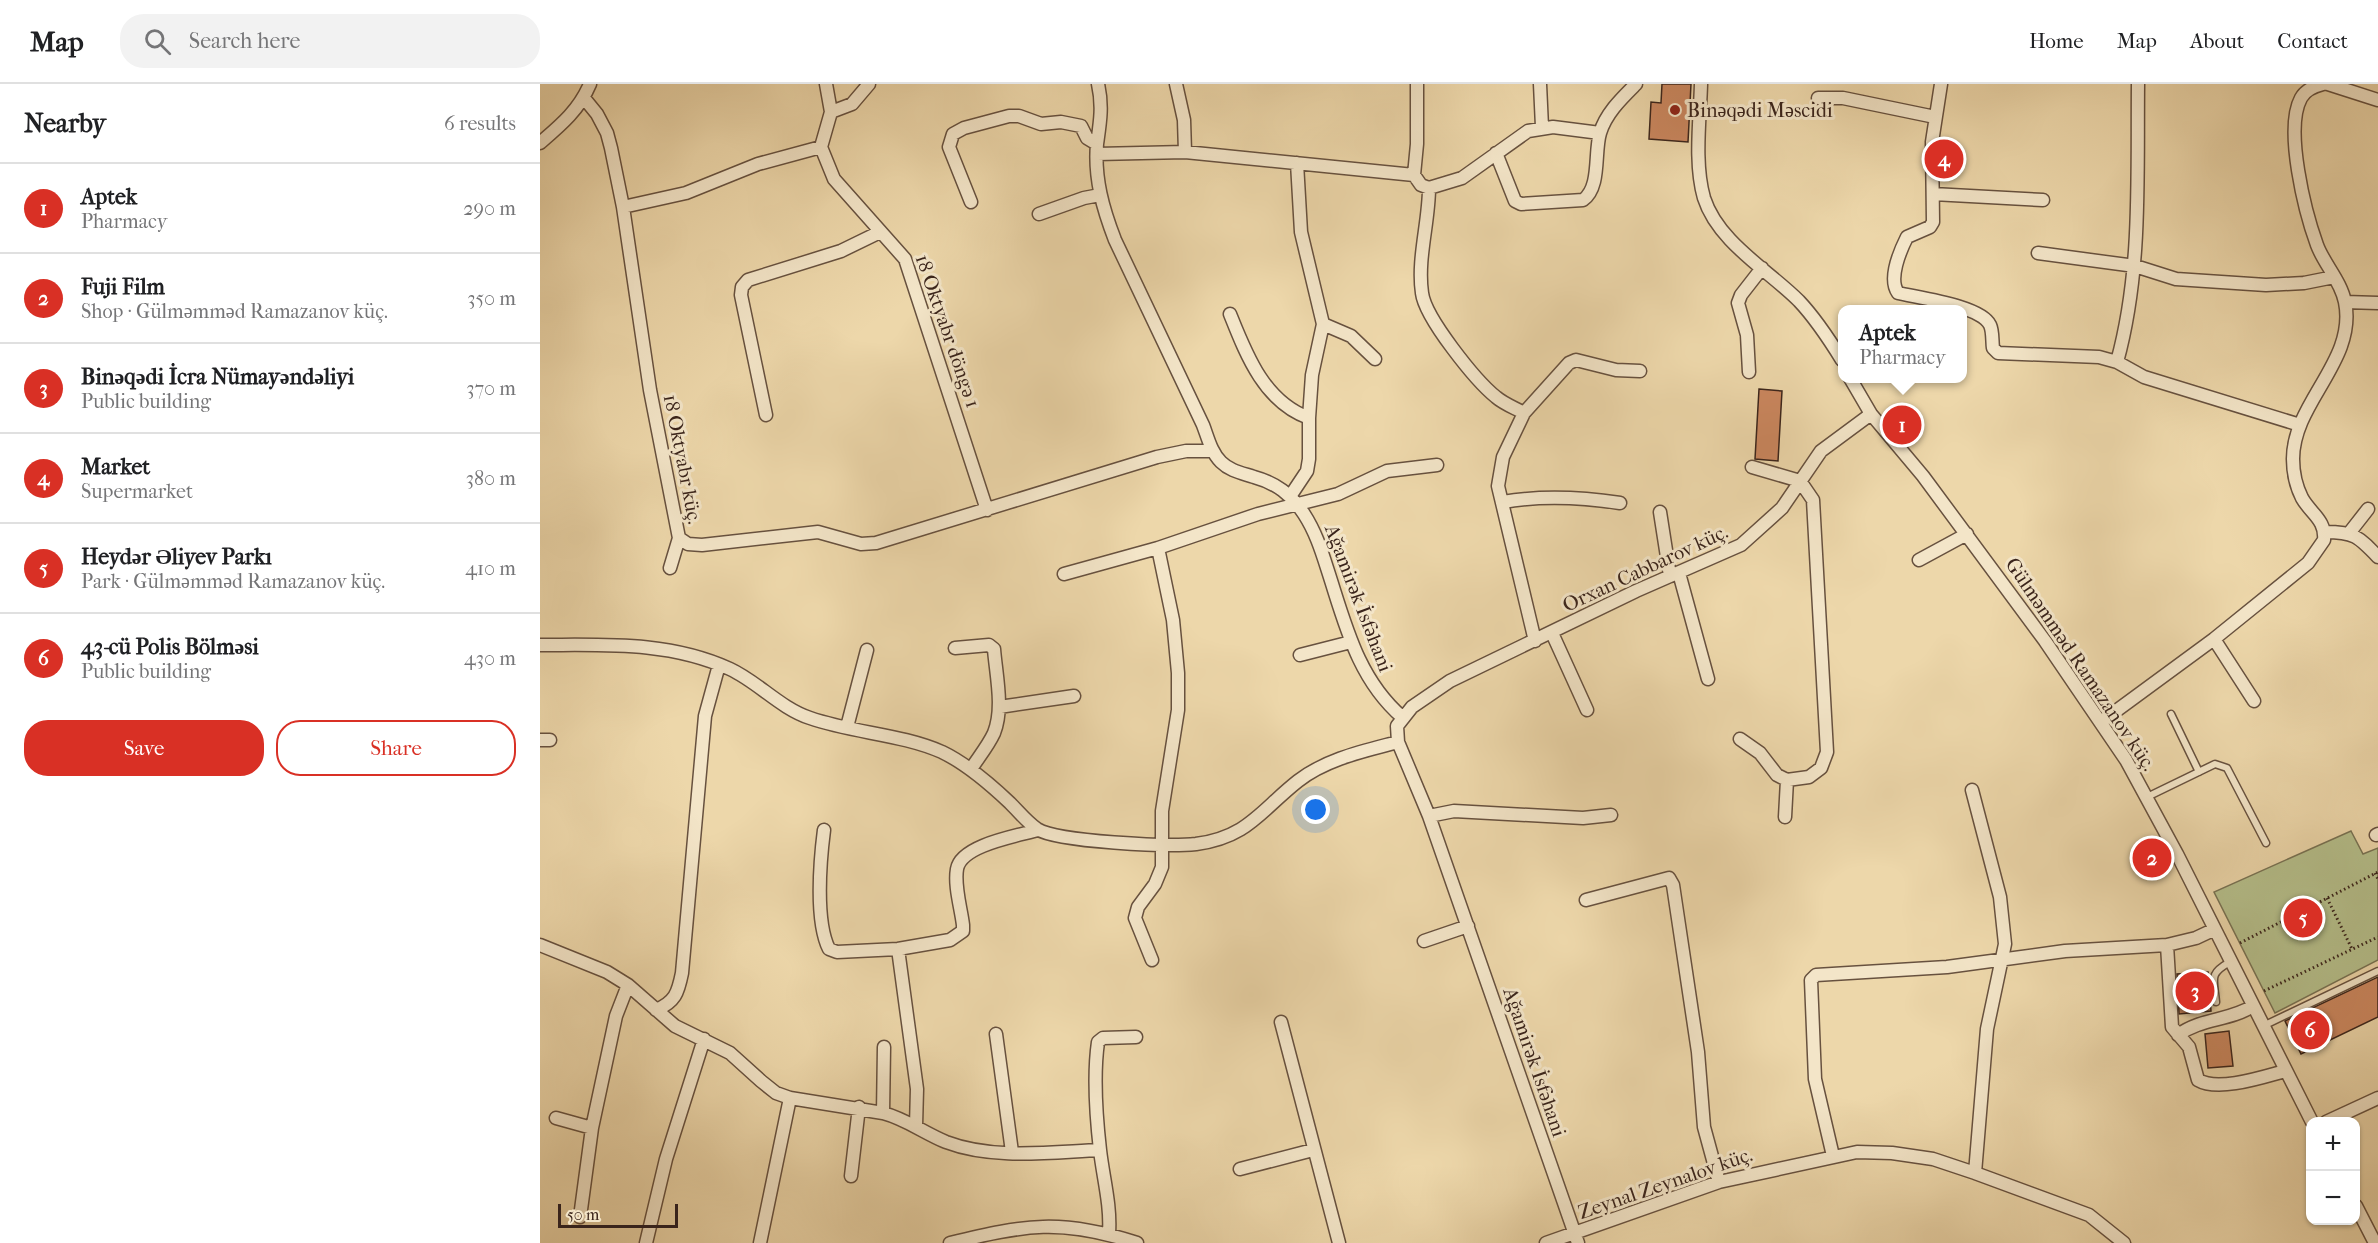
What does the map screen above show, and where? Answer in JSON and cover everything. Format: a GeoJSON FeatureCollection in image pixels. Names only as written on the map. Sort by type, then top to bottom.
{"type":"FeatureCollection","features":[{"type":"Feature","properties":{"kind":"street"},"geometry":{"type":"LineString","coordinates":[[540,142],[572,116],[590,84]]}},
{"type":"Feature","properties":{"kind":"street"},"geometry":{"type":"LineString","coordinates":[[623,207],[686,193],[758,164],[821,147],[831,112],[826,84]]}},
{"type":"Feature","properties":{"kind":"street"},"geometry":{"type":"LineString","coordinates":[[831,112],[852,104],[868,84]]}},
{"type":"Feature","properties":{"kind":"street"},"geometry":{"type":"LineString","coordinates":[[1098,84],[1102,111],[1097,149],[1100,195],[1115,240],[1203,425],[1213,451],[1222,463],[1235,471],[1275,485],[1294,500]]}},
{"type":"Feature","properties":{"kind":"street"},"geometry":{"type":"LineString","coordinates":[[1176,84],[1184,120],[1185,153]]}},
{"type":"Feature","properties":{"kind":"street"},"geometry":{"type":"LineString","coordinates":[[1417,84],[1417,144],[1414,175],[1421,185],[1429,188],[1462,178],[1527,131],[1542,127],[1600,133]]}},
{"type":"Feature","properties":{"kind":"street"},"geometry":{"type":"LineString","coordinates":[[1540,84],[1542,127]]}},
{"type":"Feature","properties":{"kind":"street"},"geometry":{"type":"LineString","coordinates":[[1496,153],[1515,201],[1521,204],[1583,200],[1592,190],[1600,133],[1617,103],[1636,84]]}},
{"type":"Feature","properties":{"kind":"street"},"geometry":{"type":"LineString","coordinates":[[1701,84],[1700,170],[1705,200],[1719,225],[1814,317],[1838,354]]}},
{"type":"Feature","properties":{"kind":"street"},"geometry":{"type":"LineString","coordinates":[[1941,84],[1935,117],[1933,222],[1930,227],[1907,237],[1903,243],[1893,281],[1898,293],[1947,305]]}},
{"type":"Feature","properties":{"kind":"street"},"geometry":{"type":"LineString","coordinates":[[2117,362],[2134,266],[2138,218],[2138,84]]}},
{"type":"Feature","properties":{"kind":"street"},"geometry":{"type":"LineString","coordinates":[[2328,84],[2378,100]]}},
{"type":"Feature","properties":{"kind":"street"},"geometry":{"type":"LineString","coordinates":[[2101,722],[2214,639],[2308,563],[2319,551],[2325,532],[2317,516],[2302,498],[2295,477],[2294,447],[2300,425],[2341,346],[2345,302],[2324,260],[2312,229],[2300,171],[2296,119],[2301,97],[2316,85]]}},
{"type":"Feature","properties":{"kind":"street","name":"18 Oktyabr küç."},"geometry":{"type":"LineString","coordinates":[[584,98],[597,114],[607,133],[623,207],[650,390],[679,538],[688,544],[702,545],[818,532],[861,544],[876,543],[1156,457],[1186,451],[1213,451]]}},
{"type":"Feature","properties":{"kind":"street"},"geometry":{"type":"LineString","coordinates":[[1818,98],[1844,98],[1935,117]]}},
{"type":"Feature","properties":{"kind":"street"},"geometry":{"type":"LineString","coordinates":[[971,202],[949,147],[953,134],[964,128],[1019,116],[1035,123],[1061,122],[1081,126],[1097,149],[1185,153],[1414,175]]}},
{"type":"Feature","properties":{"kind":"street","name":"18 Oktyabr döngə 1"},"geometry":{"type":"LineString","coordinates":[[821,147],[834,179],[905,259],[987,510]]}},
{"type":"Feature","properties":{"kind":"street"},"geometry":{"type":"LineString","coordinates":[[1294,500],[1307,471],[1308,418],[1315,352],[1323,324],[1301,232],[1297,163]]}},
{"type":"Feature","properties":{"kind":"street"},"geometry":{"type":"LineString","coordinates":[[1429,188],[1421,276],[1422,295],[1427,311],[1470,370],[1496,398],[1524,413]]}},
{"type":"Feature","properties":{"kind":"street"},"geometry":{"type":"LineString","coordinates":[[1933,194],[2043,200]]}},
{"type":"Feature","properties":{"kind":"street"},"geometry":{"type":"LineString","coordinates":[[1039,214],[1084,198],[1100,195]]}},
{"type":"Feature","properties":{"kind":"street"},"geometry":{"type":"LineString","coordinates":[[766,415],[741,295],[742,286],[748,280],[842,251],[880,232]]}},
{"type":"Feature","properties":{"kind":"street"},"geometry":{"type":"LineString","coordinates":[[2038,252],[2134,266],[2176,279],[2266,285],[2304,283],[2334,277]]}},
{"type":"Feature","properties":{"kind":"street"},"geometry":{"type":"LineString","coordinates":[[1749,372],[1747,335],[1738,303],[1741,295],[1762,268]]}},
{"type":"Feature","properties":{"kind":"street"},"geometry":{"type":"LineString","coordinates":[[2345,302],[2378,303]]}},
{"type":"Feature","properties":{"kind":"street"},"geometry":{"type":"LineString","coordinates":[[1967,310],[1979,315],[1991,327],[1993,348],[1998,353],[2088,354],[2117,362],[2144,377],[2300,425]]}},
{"type":"Feature","properties":{"kind":"street"},"geometry":{"type":"LineString","coordinates":[[1230,314],[1250,363],[1257,373],[1285,405],[1308,418]]}},
{"type":"Feature","properties":{"kind":"street"},"geometry":{"type":"LineString","coordinates":[[1323,324],[1351,336],[1375,359]]}},
{"type":"Feature","properties":{"kind":"street"},"geometry":{"type":"LineString","coordinates":[[1535,641],[1498,486],[1498,473],[1524,413],[1569,363],[1576,360],[1616,370],[1640,371]]}},
{"type":"Feature","properties":{"kind":"street","name":"Gülməmməd Ramazanov küç."},"geometry":{"type":"LineString","coordinates":[[1853,383],[1871,414],[1967,534],[2101,722],[2147,797],[2309,1117]]}},
{"type":"Feature","properties":{"kind":"street","name":"Orxan Cabbarov küç."},"geometry":{"type":"LineString","coordinates":[[1402,717],[1430,693],[1450,681],[1742,545],[1772,519],[1821,451],[1871,414]]}},
{"type":"Feature","properties":{"kind":"street"},"geometry":{"type":"LineString","coordinates":[[1064,574],[1158,548],[1294,500],[1353,489],[1387,471],[1437,465]]}},
{"type":"Feature","properties":{"kind":"street"},"geometry":{"type":"LineString","coordinates":[[1740,739],[1760,753],[1777,775],[1787,780],[1809,777],[1821,768],[1827,752],[1813,500],[1800,481],[1752,467]]}},
{"type":"Feature","properties":{"kind":"street"},"geometry":{"type":"LineString","coordinates":[[1503,502],[1534,497],[1583,498],[1620,503]]}},
{"type":"Feature","properties":{"kind":"street","name":"Ağamirək İsfəhani"},"geometry":{"type":"LineString","coordinates":[[1294,500],[1316,537],[1351,642],[1374,688],[1402,717]]}},
{"type":"Feature","properties":{"kind":"street"},"geometry":{"type":"LineString","coordinates":[[2350,532],[2368,509]]}},
{"type":"Feature","properties":{"kind":"street"},"geometry":{"type":"LineString","coordinates":[[1660,512],[1675,575],[1708,680]]}},
{"type":"Feature","properties":{"kind":"street"},"geometry":{"type":"LineString","coordinates":[[2325,532],[2350,532],[2361,539],[2378,557]]}},
{"type":"Feature","properties":{"kind":"street"},"geometry":{"type":"LineString","coordinates":[[1919,560],[1967,534]]}},
{"type":"Feature","properties":{"kind":"street"},"geometry":{"type":"LineString","coordinates":[[670,568],[679,538]]}},
{"type":"Feature","properties":{"kind":"street"},"geometry":{"type":"LineString","coordinates":[[1152,960],[1136,918],[1138,907],[1155,884],[1162,867],[1162,811],[1178,710],[1179,673],[1173,620],[1158,548]]}},
{"type":"Feature","properties":{"kind":"street"},"geometry":{"type":"LineString","coordinates":[[1552,633],[1587,710]]}},
{"type":"Feature","properties":{"kind":"street"},"geometry":{"type":"LineString","coordinates":[[2214,639],[2254,701]]}},
{"type":"Feature","properties":{"kind":"street"},"geometry":{"type":"LineString","coordinates":[[1300,655],[1351,642]]}},
{"type":"Feature","properties":{"kind":"street"},"geometry":{"type":"LineString","coordinates":[[540,645],[632,644],[687,653],[719,665],[809,718],[918,744],[943,753],[971,769],[1038,830],[1071,840],[1195,844],[1230,835],[1248,827],[1298,780],[1321,767],[1356,752],[1398,742],[1397,726],[1402,717]]}},
{"type":"Feature","properties":{"kind":"street"},"geometry":{"type":"LineString","coordinates":[[955,648],[989,645],[994,649],[999,707],[993,735],[971,769]]}},
{"type":"Feature","properties":{"kind":"street"},"geometry":{"type":"LineString","coordinates":[[847,727],[867,650]]}},
{"type":"Feature","properties":{"kind":"street"},"geometry":{"type":"LineString","coordinates":[[656,1010],[669,1005],[678,994],[682,973],[705,716],[719,665]]}},
{"type":"Feature","properties":{"kind":"street"},"geometry":{"type":"LineString","coordinates":[[999,707],[1074,696]]}},
{"type":"Feature","properties":{"kind":"street","name":"Ağamirək İsfəhani"},"geometry":{"type":"LineString","coordinates":[[1398,742],[1429,816],[1576,1239]]}},
{"type":"Feature","properties":{"kind":"street"},"geometry":{"type":"LineString","coordinates":[[1785,817],[1787,780]]}},
{"type":"Feature","properties":{"kind":"street"},"geometry":{"type":"LineString","coordinates":[[1972,790],[2000,897],[2005,944],[1987,1029],[1975,1173]]}},
{"type":"Feature","properties":{"kind":"street"},"geometry":{"type":"LineString","coordinates":[[1429,816],[1454,812],[1583,818],[1611,815]]}},
{"type":"Feature","properties":{"kind":"street"},"geometry":{"type":"LineString","coordinates":[[824,830],[819,864],[820,892],[826,942],[829,949],[837,952],[898,949],[957,937],[963,931],[957,870],[960,859],[971,850],[1038,830]]}},
{"type":"Feature","properties":{"kind":"street"},"geometry":{"type":"LineString","coordinates":[[1586,900],[1656,880],[1668,878],[1673,885],[1698,1052],[1704,1127],[1719,1182]]}},
{"type":"Feature","properties":{"kind":"street"},"geometry":{"type":"LineString","coordinates":[[1424,941],[1468,926]]}},
{"type":"Feature","properties":{"kind":"street"},"geometry":{"type":"LineString","coordinates":[[1833,1156],[1815,1079],[1811,980],[1823,973],[1878,972],[2003,962],[2056,952],[2167,945],[2196,938],[2213,930]]}},
{"type":"Feature","properties":{"kind":"street"},"geometry":{"type":"LineString","coordinates":[[540,945],[607,972],[628,985],[675,1026],[704,1039],[744,1062],[761,1082],[776,1093],[790,1098],[859,1107],[883,1113],[916,1126],[946,1142],[1012,1152],[1100,1150]]}},
{"type":"Feature","properties":{"kind":"street"},"geometry":{"type":"LineString","coordinates":[[2167,945],[2172,1027],[2189,1047],[2198,1080],[2204,1083],[2223,1084],[2285,1071]]}},
{"type":"Feature","properties":{"kind":"street"},"geometry":{"type":"LineString","coordinates":[[898,949],[919,1108],[916,1126]]}},
{"type":"Feature","properties":{"kind":"street"},"geometry":{"type":"LineString","coordinates":[[580,1217],[592,1128],[616,1016],[628,985]]}},
{"type":"Feature","properties":{"kind":"street"},"geometry":{"type":"LineString","coordinates":[[2178,1035],[2190,1026],[2238,1016],[2253,1006]]}},
{"type":"Feature","properties":{"kind":"street"},"geometry":{"type":"LineString","coordinates":[[1281,1022],[1339,1243]]}},
{"type":"Feature","properties":{"kind":"street"},"geometry":{"type":"LineString","coordinates":[[996,1034],[1012,1152]]}},
{"type":"Feature","properties":{"kind":"street"},"geometry":{"type":"LineString","coordinates":[[1109,1233],[1109,1213],[1100,1150],[1095,1071],[1098,1042],[1103,1038],[1136,1037]]}},
{"type":"Feature","properties":{"kind":"street"},"geometry":{"type":"LineString","coordinates":[[646,1243],[666,1159],[704,1039]]}},
{"type":"Feature","properties":{"kind":"street"},"geometry":{"type":"LineString","coordinates":[[883,1113],[884,1047]]}},
{"type":"Feature","properties":{"kind":"street"},"geometry":{"type":"LineString","coordinates":[[760,1243],[790,1098]]}},
{"type":"Feature","properties":{"kind":"street"},"geometry":{"type":"LineString","coordinates":[[2337,1117],[2378,1098]]}},
{"type":"Feature","properties":{"kind":"street"},"geometry":{"type":"LineString","coordinates":[[851,1176],[859,1107]]}},
{"type":"Feature","properties":{"kind":"street"},"geometry":{"type":"LineString","coordinates":[[556,1118],[592,1128]]}},
{"type":"Feature","properties":{"kind":"street"},"geometry":{"type":"LineString","coordinates":[[1240,1169],[1313,1150]]}},
{"type":"Feature","properties":{"kind":"street","name":"Zeynal Zeynalov küç."},"geometry":{"type":"LineString","coordinates":[[1546,1243],[1576,1239],[1719,1182],[1857,1152],[1892,1153],[1933,1159],[1975,1173],[2089,1215],[2124,1243]]}},
{"type":"Feature","properties":{"kind":"street"},"geometry":{"type":"LineString","coordinates":[[2360,1215],[2375,1243]]}},
{"type":"Feature","properties":{"kind":"street"},"geometry":{"type":"LineString","coordinates":[[950,1243],[1021,1227],[1067,1226],[1109,1233],[1132,1242]]}},
{"type":"Feature","properties":{"kind":"lane"},"geometry":{"type":"LineString","coordinates":[[2171,714],[2199,772]]}},
{"type":"Feature","properties":{"kind":"lane"},"geometry":{"type":"LineString","coordinates":[[2147,797],[2215,764],[2227,768],[2266,843]]}},
{"type":"Feature","properties":{"kind":"lane"},"geometry":{"type":"LineString","coordinates":[[2216,1002],[2213,975],[2217,969],[2230,962]]}},
{"type":"Feature","properties":{"kind":"lane"},"geometry":{"type":"LineString","coordinates":[[2263,1026],[2378,971]]}},
{"type":"Feature","properties":{"kind":"path"},"geometry":{"type":"LineString","coordinates":[[2240,943],[2376,873],[2378,879]]}},
{"type":"Feature","properties":{"kind":"path"},"geometry":{"type":"LineString","coordinates":[[2327,898],[2352,949]]}},
{"type":"Feature","properties":{"kind":"path"},"geometry":{"type":"LineString","coordinates":[[2264,991],[2378,937]]}},
{"type":"Feature","properties":{"kind":"green space"},"geometry":{"type":"Polygon","coordinates":[[[2351,831],[2363,854],[2378,848],[2378,960],[2275,1013],[2214,892],[2351,831]]]}},
{"type":"Feature","properties":{"kind":"building"},"geometry":{"type":"Polygon","coordinates":[[[1662,84],[1691,84],[1688,142],[1649,139],[1651,102],[1661,103],[1662,84]]]}},
{"type":"Feature","properties":{"kind":"building"},"geometry":{"type":"Polygon","coordinates":[[[1759,389],[1782,391],[1778,461],[1755,459],[1759,389]]]}},
{"type":"Feature","properties":{"kind":"building"},"geometry":{"type":"Polygon","coordinates":[[[2208,972],[2211,1011],[2179,1014],[2177,974],[2208,972]]]}},
{"type":"Feature","properties":{"kind":"building"},"geometry":{"type":"Polygon","coordinates":[[[2378,977],[2378,1017],[2301,1054],[2285,1021],[2378,977]]]}},
{"type":"Feature","properties":{"kind":"building"},"geometry":{"type":"Polygon","coordinates":[[[2229,1031],[2233,1066],[2208,1068],[2205,1034],[2229,1031]]]}},
{"type":"Feature","properties":{"kind":"place","name":"Binəqədi Məscidi"},"geometry":{"type":"Point","coordinates":[1675,110]}},
{"type":"Feature","properties":{"kind":"place","name":"Market"},"geometry":{"type":"Point","coordinates":[1944,159]}},
{"type":"Feature","properties":{"kind":"place","name":"Aptek"},"geometry":{"type":"Point","coordinates":[1902,425]}},
{"type":"Feature","properties":{"kind":"place","name":"Fuji Film"},"geometry":{"type":"Point","coordinates":[2152,858]}},
{"type":"Feature","properties":{"kind":"place","name":"Heydər Əliyev Parkı"},"geometry":{"type":"Point","coordinates":[2303,918]}},
{"type":"Feature","properties":{"kind":"place","name":"Binəqədi İcra Nümayəndəliyi"},"geometry":{"type":"Point","coordinates":[2195,991]}},
{"type":"Feature","properties":{"kind":"place","name":"43-cü Polis Bölməsi"},"geometry":{"type":"Point","coordinates":[2310,1030]}}]}
